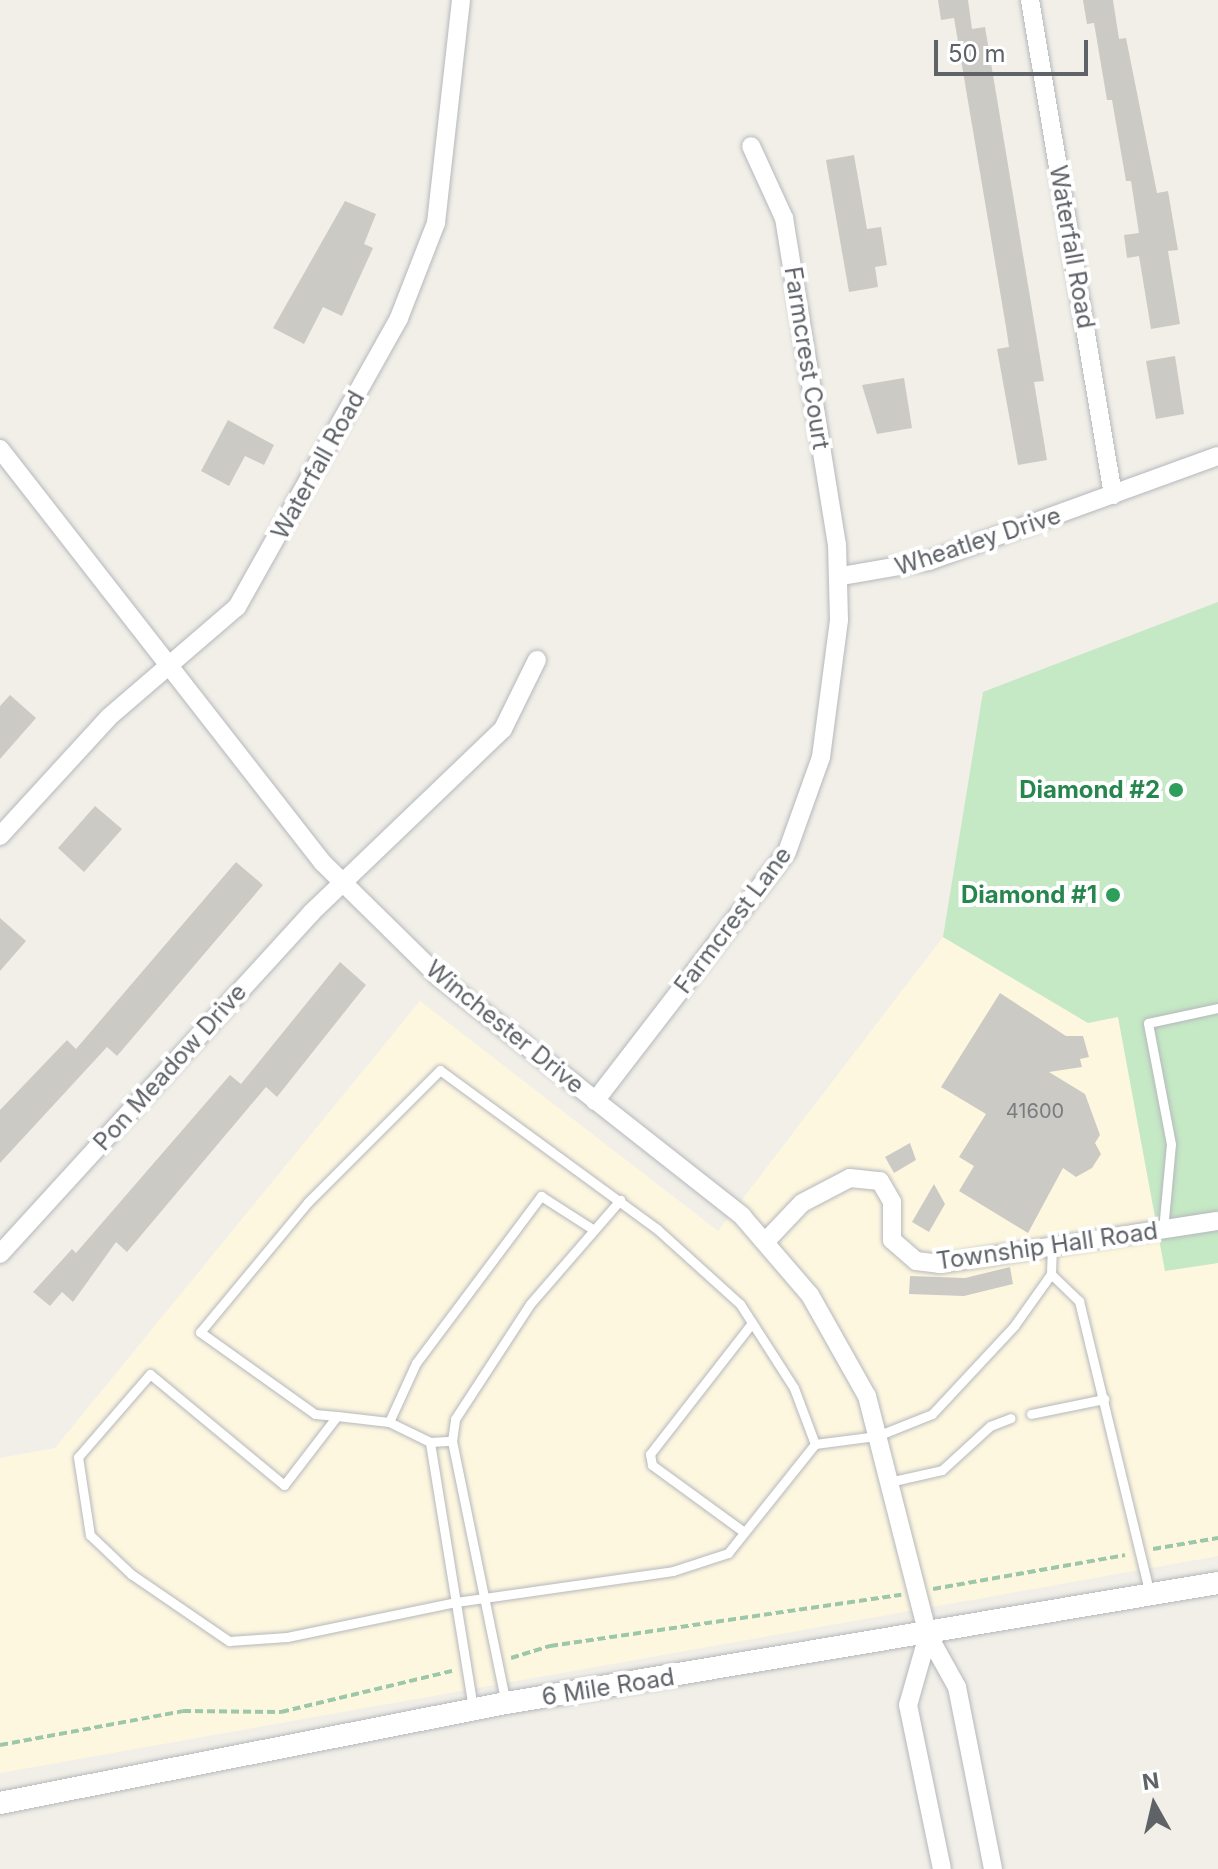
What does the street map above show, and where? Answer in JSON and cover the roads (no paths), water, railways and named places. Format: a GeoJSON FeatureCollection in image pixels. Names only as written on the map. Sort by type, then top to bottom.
{"type":"FeatureCollection","features":[{"type":"Feature","properties":{"kind":"street","name":"Waterfall Road"},"geometry":{"type":"LineString","coordinates":[[0,836],[109,717],[218,628],[248,590],[420,271],[445,173],[461,0]]}},
{"type":"Feature","properties":{"kind":"street","name":"Waterfall Road"},"geometry":{"type":"LineString","coordinates":[[1030,0],[1113,495]]}},
{"type":"Feature","properties":{"kind":"street","name":"Farmcrest Court"},"geometry":{"type":"LineString","coordinates":[[751,146],[784,218],[841,576]]}},
{"type":"Feature","properties":{"kind":"street","name":"Winchester Drive"},"geometry":{"type":"LineString","coordinates":[[0,449],[169,668],[343,883],[440,978],[766,1241],[846,1354],[877,1436],[928,1635],[957,1687],[993,1869]]}},
{"type":"Feature","properties":{"kind":"street","name":"Wheatley Drive"},"geometry":{"type":"LineString","coordinates":[[841,576],[929,561],[1218,456]]}},
{"type":"Feature","properties":{"kind":"street","name":"Farmcrest Lane"},"geometry":{"type":"LineString","coordinates":[[595,1101],[774,871],[801,824],[821,757],[841,576]]}},
{"type":"Feature","properties":{"kind":"street","name":"Pon Meadow Drive"},"geometry":{"type":"LineString","coordinates":[[0,1254],[343,883],[503,729],[537,660]]}},
{"type":"Feature","properties":{"kind":"street","name":"Township Hall Road"},"geometry":{"type":"LineString","coordinates":[[766,1241],[802,1203],[850,1178],[871,1178],[890,1196],[899,1252],[916,1261],[939,1264],[1218,1221]]}},
{"type":"Feature","properties":{"kind":"street","name":"6 Mile Road"},"geometry":{"type":"LineString","coordinates":[[0,1803],[506,1703],[928,1635],[1218,1583]]}},
{"type":"Feature","properties":{"kind":"street"},"geometry":{"type":"LineString","coordinates":[[928,1635],[908,1705],[942,1869]]}},
{"type":"Feature","properties":{"kind":"lane"},"geometry":{"type":"LineString","coordinates":[[1163,1230],[1171,1144],[1148,1023],[1218,1008]]}},
{"type":"Feature","properties":{"kind":"lane"},"geometry":{"type":"LineString","coordinates":[[452,1441],[430,1442],[389,1422],[315,1414],[200,1332],[308,1202],[440,1070],[620,1200],[740,1304],[794,1388],[815,1444]]}},
{"type":"Feature","properties":{"kind":"lane"},"geometry":{"type":"LineString","coordinates":[[389,1422],[416,1363],[541,1196],[594,1230]]}},
{"type":"Feature","properties":{"kind":"lane"},"geometry":{"type":"LineString","coordinates":[[506,1703],[452,1441],[455,1419],[530,1304],[620,1200]]}},
{"type":"Feature","properties":{"kind":"lane"},"geometry":{"type":"LineString","coordinates":[[337,1416],[284,1485],[150,1374],[78,1457],[90,1535],[131,1574],[229,1641],[287,1637],[456,1602],[673,1571],[728,1553],[815,1444],[877,1436],[932,1414],[1014,1326],[1051,1274],[1052,1247]]}},
{"type":"Feature","properties":{"kind":"lane"},"geometry":{"type":"LineString","coordinates":[[1051,1274],[1079,1301],[1150,1595]]}},
{"type":"Feature","properties":{"kind":"lane"},"geometry":{"type":"LineString","coordinates":[[744,1532],[652,1465],[650,1454],[752,1323]]}},
{"type":"Feature","properties":{"kind":"lane"},"geometry":{"type":"LineString","coordinates":[[1031,1414],[1104,1399]]}},
{"type":"Feature","properties":{"kind":"lane"},"geometry":{"type":"LineString","coordinates":[[889,1482],[942,1470],[990,1426],[1011,1418]]}},
{"type":"Feature","properties":{"kind":"lane"},"geometry":{"type":"LineString","coordinates":[[430,1442],[473,1710]]}},
{"type":"Feature","properties":{"kind":"place","name":"Diamond #2"},"geometry":{"type":"Point","coordinates":[1176,790]}},
{"type":"Feature","properties":{"kind":"place","name":"Diamond #1"},"geometry":{"type":"Point","coordinates":[1113,895]}}]}
